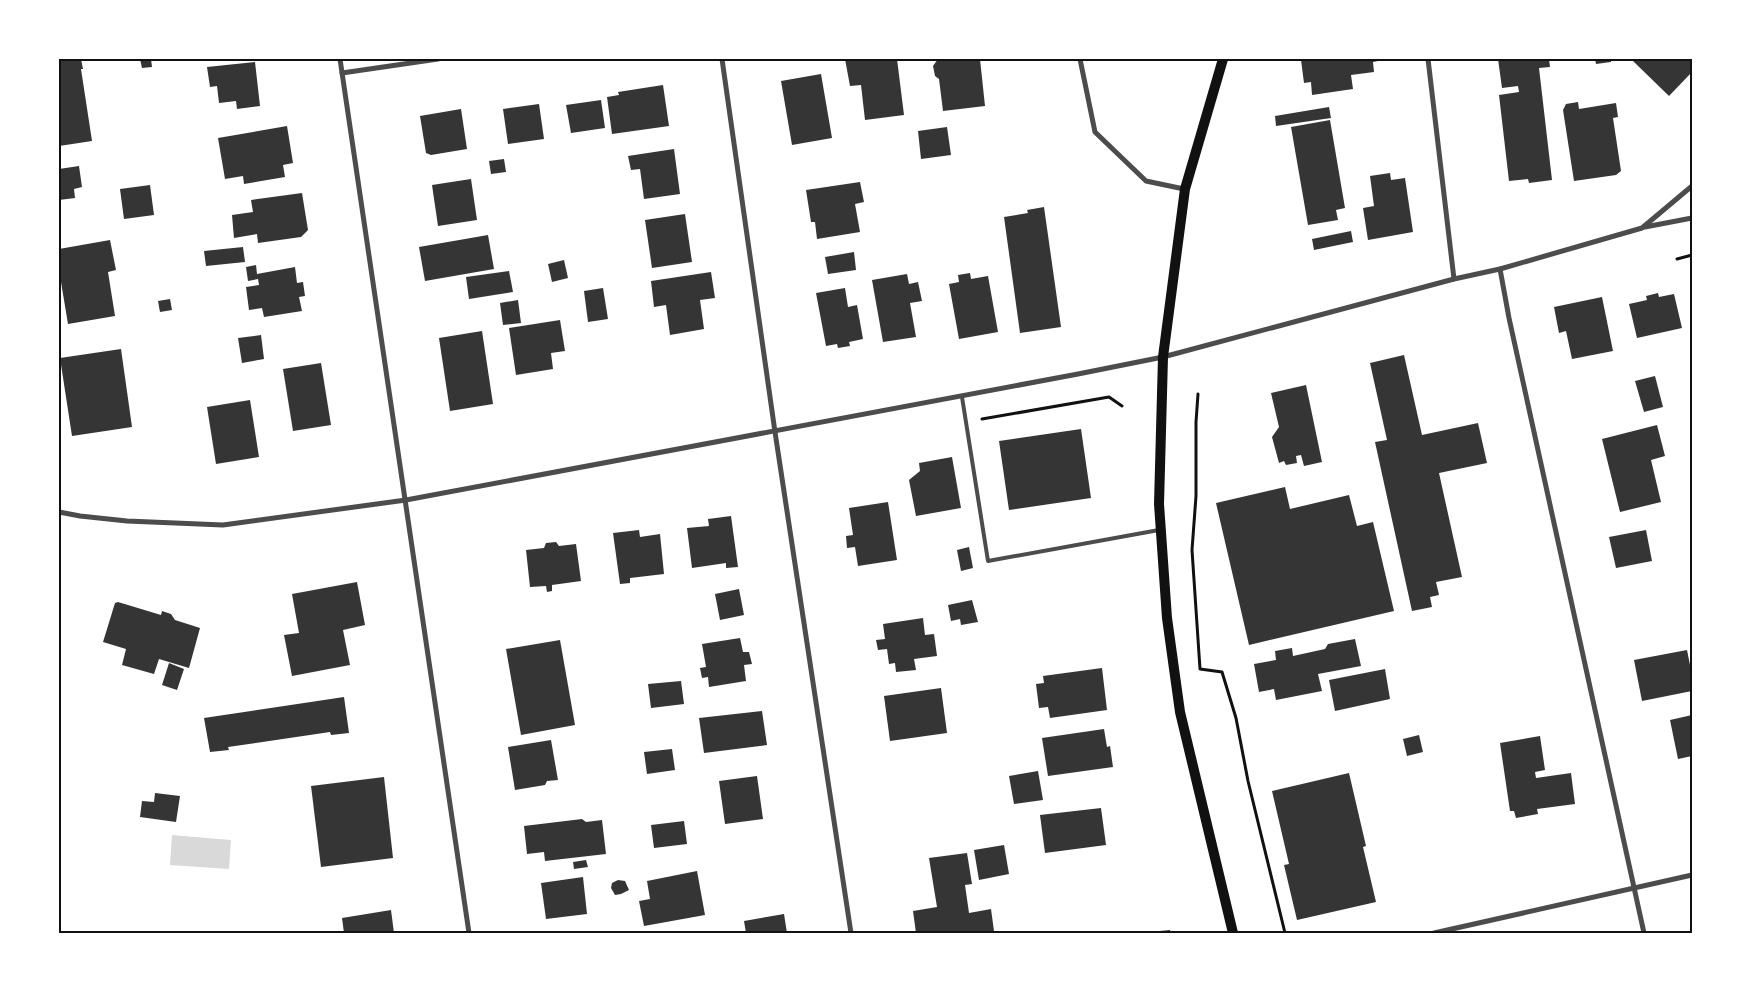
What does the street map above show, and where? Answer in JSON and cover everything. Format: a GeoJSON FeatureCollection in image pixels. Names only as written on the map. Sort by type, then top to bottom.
{"type":"FeatureCollection","features":[{"type":"Feature","properties":{"kind":"main road"},"geometry":{"type":"LineString","coordinates":[[1223,59],[1185,189],[1163,356],[1159,504],[1167,618],[1180,712],[1233,933]]}},
{"type":"Feature","properties":{"kind":"street"},"geometry":{"type":"LineString","coordinates":[[340,59],[469,933]]}},
{"type":"Feature","properties":{"kind":"street"},"geometry":{"type":"LineString","coordinates":[[342,73],[438,59]]}},
{"type":"Feature","properties":{"kind":"street"},"geometry":{"type":"LineString","coordinates":[[722,59],[775,432],[851,933]]}},
{"type":"Feature","properties":{"kind":"street"},"geometry":{"type":"LineString","coordinates":[[1080,59],[1095,132],[1146,181],[1185,189]]}},
{"type":"Feature","properties":{"kind":"street"},"geometry":{"type":"LineString","coordinates":[[1428,59],[1454,279]]}},
{"type":"Feature","properties":{"kind":"street"},"geometry":{"type":"LineString","coordinates":[[1642,228],[1692,186]]}},
{"type":"Feature","properties":{"kind":"street"},"geometry":{"type":"LineString","coordinates":[[59,512],[80,516],[127,520],[223,525],[406,500],[962,397],[1163,356],[1454,279],[1500,269],[1642,228],[1692,218]]}},
{"type":"Feature","properties":{"kind":"street"},"geometry":{"type":"LineString","coordinates":[[1500,269],[1508,318],[1644,933]]}},
{"type":"Feature","properties":{"kind":"street"},"geometry":{"type":"LineString","coordinates":[[1434,933],[1692,875]]}},
{"type":"Feature","properties":{"kind":"lane"},"geometry":{"type":"LineString","coordinates":[[962,397],[988,561],[1161,530]]}},
{"type":"Feature","properties":{"kind":"path"},"geometry":{"type":"LineString","coordinates":[[1677,259],[1692,255]]}},
{"type":"Feature","properties":{"kind":"path"},"geometry":{"type":"LineString","coordinates":[[1198,394],[1196,496],[1192,550],[1200,669],[1222,672],[1236,718],[1248,781],[1285,933]]}},
{"type":"Feature","properties":{"kind":"path"},"geometry":{"type":"LineString","coordinates":[[966,422],[1110,397],[1122,406]]}},
{"type":"Feature","properties":{"kind":"shaded area"},"geometry":{"type":"Polygon","coordinates":[[[172,835],[231,840],[229,869],[170,865],[172,835]]]}},
{"type":"Feature","properties":{"kind":"building"},"geometry":{"type":"Polygon","coordinates":[[[59,59],[81,59],[92,141],[59,146],[59,59]]]}},
{"type":"Feature","properties":{"kind":"building"},"geometry":{"type":"Polygon","coordinates":[[[140,59],[151,59],[152,67],[142,68],[140,59]]]}},
{"type":"Feature","properties":{"kind":"building"},"geometry":{"type":"Polygon","coordinates":[[[845,59],[897,59],[904,115],[865,120],[861,85],[850,86],[845,59]]]}},
{"type":"Feature","properties":{"kind":"building"},"geometry":{"type":"Polygon","coordinates":[[[938,59],[980,59],[985,106],[943,111],[939,79],[935,76],[933,66],[938,59]]]}},
{"type":"Feature","properties":{"kind":"building"},"geometry":{"type":"Polygon","coordinates":[[[1377,59],[1378,61],[1373,62],[1374,72],[1351,75],[1353,89],[1312,95],[1311,82],[1304,83],[1301,60],[1377,59]]]}},
{"type":"Feature","properties":{"kind":"building"},"geometry":{"type":"Polygon","coordinates":[[[1498,59],[1549,59],[1550,67],[1539,68],[1552,180],[1529,183],[1528,179],[1509,181],[1499,95],[1519,92],[1518,86],[1502,88],[1498,59]]]}},
{"type":"Feature","properties":{"kind":"building"},"geometry":{"type":"Polygon","coordinates":[[[1595,59],[1611,59],[1611,62],[1596,64],[1595,59]]]}},
{"type":"Feature","properties":{"kind":"building"},"geometry":{"type":"Polygon","coordinates":[[[1635,59],[1692,59],[1692,72],[1669,96],[1633,61],[1635,59]]]}},
{"type":"Feature","properties":{"kind":"building"},"geometry":{"type":"Polygon","coordinates":[[[255,62],[260,106],[237,109],[236,101],[219,103],[217,86],[210,87],[207,67],[255,62]]]}},
{"type":"Feature","properties":{"kind":"building"},"geometry":{"type":"Polygon","coordinates":[[[821,74],[832,138],[792,145],[781,81],[821,74]]]}},
{"type":"Feature","properties":{"kind":"building"},"geometry":{"type":"Polygon","coordinates":[[[663,85],[669,126],[612,134],[607,97],[619,95],[618,92],[663,85]]]}},
{"type":"Feature","properties":{"kind":"building"},"geometry":{"type":"Polygon","coordinates":[[[601,100],[605,128],[571,133],[566,105],[601,100]]]}},
{"type":"Feature","properties":{"kind":"building"},"geometry":{"type":"Polygon","coordinates":[[[1578,102],[1579,109],[1616,103],[1618,117],[1613,118],[1621,171],[1616,175],[1574,181],[1563,110],[1566,104],[1578,102]]]}},
{"type":"Feature","properties":{"kind":"building"},"geometry":{"type":"Polygon","coordinates":[[[539,104],[544,139],[508,144],[503,109],[539,104]]]}},
{"type":"Feature","properties":{"kind":"building"},"geometry":{"type":"Polygon","coordinates":[[[1329,107],[1331,118],[1276,126],[1275,116],[1329,107]]]}},
{"type":"Feature","properties":{"kind":"building"},"geometry":{"type":"Polygon","coordinates":[[[461,109],[467,149],[431,155],[426,153],[420,116],[461,109]]]}},
{"type":"Feature","properties":{"kind":"building"},"geometry":{"type":"Polygon","coordinates":[[[1330,120],[1345,208],[1336,210],[1338,220],[1308,225],[1291,127],[1330,120]]]}},
{"type":"Feature","properties":{"kind":"building"},"geometry":{"type":"Polygon","coordinates":[[[287,126],[293,163],[283,165],[285,177],[244,184],[243,176],[225,179],[218,138],[287,126]]]}},
{"type":"Feature","properties":{"kind":"building"},"geometry":{"type":"Polygon","coordinates":[[[947,127],[951,155],[921,159],[918,131],[947,127]]]}},
{"type":"Feature","properties":{"kind":"building"},"geometry":{"type":"Polygon","coordinates":[[[674,149],[680,194],[644,199],[640,169],[631,170],[628,156],[674,149]]]}},
{"type":"Feature","properties":{"kind":"building"},"geometry":{"type":"Polygon","coordinates":[[[504,159],[506,172],[491,174],[489,161],[504,159]]]}},
{"type":"Feature","properties":{"kind":"building"},"geometry":{"type":"Polygon","coordinates":[[[79,166],[82,187],[74,189],[75,198],[59,200],[59,169],[79,166]]]}},
{"type":"Feature","properties":{"kind":"building"},"geometry":{"type":"Polygon","coordinates":[[[1390,173],[1391,180],[1405,178],[1413,232],[1368,240],[1363,208],[1374,206],[1370,176],[1390,173]]]}},
{"type":"Feature","properties":{"kind":"building"},"geometry":{"type":"Polygon","coordinates":[[[471,179],[477,220],[438,226],[432,185],[471,179]]]}},
{"type":"Feature","properties":{"kind":"building"},"geometry":{"type":"Polygon","coordinates":[[[860,182],[864,202],[855,204],[860,232],[817,239],[815,222],[811,222],[806,190],[860,182]]]}},
{"type":"Feature","properties":{"kind":"building"},"geometry":{"type":"Polygon","coordinates":[[[150,185],[154,215],[124,219],[120,189],[150,185]]]}},
{"type":"Feature","properties":{"kind":"building"},"geometry":{"type":"Polygon","coordinates":[[[302,193],[308,230],[301,237],[258,243],[257,234],[234,238],[232,215],[253,212],[251,200],[302,193]]]}},
{"type":"Feature","properties":{"kind":"building"},"geometry":{"type":"Polygon","coordinates":[[[1044,207],[1061,327],[1020,333],[1004,217],[1028,213],[1027,210],[1044,207]]]}},
{"type":"Feature","properties":{"kind":"building"},"geometry":{"type":"Polygon","coordinates":[[[685,214],[692,262],[652,268],[645,220],[685,214]]]}},
{"type":"Feature","properties":{"kind":"building"},"geometry":{"type":"Polygon","coordinates":[[[1351,231],[1353,242],[1314,250],[1312,239],[1351,231]]]}},
{"type":"Feature","properties":{"kind":"building"},"geometry":{"type":"Polygon","coordinates":[[[488,235],[494,269],[425,281],[419,247],[488,235]]]}},
{"type":"Feature","properties":{"kind":"building"},"geometry":{"type":"Polygon","coordinates":[[[110,240],[116,270],[108,272],[115,316],[68,324],[59,270],[59,249],[110,240]]]}},
{"type":"Feature","properties":{"kind":"building"},"geometry":{"type":"Polygon","coordinates":[[[243,247],[245,262],[206,266],[204,251],[243,247]]]}},
{"type":"Feature","properties":{"kind":"building"},"geometry":{"type":"Polygon","coordinates":[[[854,252],[856,270],[828,274],[825,257],[854,252]]]}},
{"type":"Feature","properties":{"kind":"building"},"geometry":{"type":"Polygon","coordinates":[[[564,260],[568,278],[552,282],[548,264],[564,260]]]}},
{"type":"Feature","properties":{"kind":"building"},"geometry":{"type":"Polygon","coordinates":[[[256,265],[257,274],[295,267],[297,283],[303,282],[305,296],[299,297],[302,311],[264,317],[262,308],[249,310],[246,287],[259,285],[258,279],[248,281],[246,267],[256,265]]]}},
{"type":"Feature","properties":{"kind":"building"},"geometry":{"type":"Polygon","coordinates":[[[509,271],[513,292],[469,299],[466,277],[509,271]]]}},
{"type":"Feature","properties":{"kind":"building"},"geometry":{"type":"Polygon","coordinates":[[[711,272],[715,298],[700,300],[704,329],[670,335],[666,305],[654,307],[651,281],[711,272]]]}},
{"type":"Feature","properties":{"kind":"building"},"geometry":{"type":"Polygon","coordinates":[[[970,273],[971,279],[988,276],[998,332],[959,339],[949,284],[959,282],[958,275],[970,273]]]}},
{"type":"Feature","properties":{"kind":"building"},"geometry":{"type":"Polygon","coordinates":[[[907,274],[909,284],[918,282],[922,301],[910,303],[916,337],[883,342],[872,280],[907,274]]]}},
{"type":"Feature","properties":{"kind":"building"},"geometry":{"type":"Polygon","coordinates":[[[603,288],[608,319],[588,322],[584,291],[603,288]]]}},
{"type":"Feature","properties":{"kind":"building"},"geometry":{"type":"Polygon","coordinates":[[[845,288],[848,307],[857,305],[863,339],[849,342],[850,346],[838,348],[837,344],[826,346],[816,293],[845,288]]]}},
{"type":"Feature","properties":{"kind":"building"},"geometry":{"type":"Polygon","coordinates":[[[1658,293],[1659,297],[1674,294],[1682,328],[1637,338],[1629,304],[1647,300],[1646,296],[1658,293]]]}},
{"type":"Feature","properties":{"kind":"building"},"geometry":{"type":"Polygon","coordinates":[[[1602,297],[1613,351],[1572,359],[1566,331],[1559,333],[1554,307],[1602,297]]]}},
{"type":"Feature","properties":{"kind":"building"},"geometry":{"type":"Polygon","coordinates":[[[170,299],[172,310],[160,312],[158,301],[170,299]]]}},
{"type":"Feature","properties":{"kind":"building"},"geometry":{"type":"Polygon","coordinates":[[[518,300],[521,323],[503,325],[500,303],[518,300]]]}},
{"type":"Feature","properties":{"kind":"building"},"geometry":{"type":"Polygon","coordinates":[[[560,320],[565,351],[551,353],[553,369],[516,375],[509,328],[560,320]]]}},
{"type":"Feature","properties":{"kind":"building"},"geometry":{"type":"Polygon","coordinates":[[[482,331],[493,404],[450,411],[439,338],[482,331]]]}},
{"type":"Feature","properties":{"kind":"building"},"geometry":{"type":"Polygon","coordinates":[[[261,335],[264,359],[242,363],[238,338],[261,335]]]}},
{"type":"Feature","properties":{"kind":"building"},"geometry":{"type":"Polygon","coordinates":[[[121,349],[132,427],[72,436],[60,358],[121,349]]]}},
{"type":"Feature","properties":{"kind":"building"},"geometry":{"type":"Polygon","coordinates":[[[1404,355],[1422,435],[1478,423],[1487,463],[1439,473],[1462,577],[1436,582],[1439,595],[1430,597],[1432,607],[1412,611],[1375,442],[1387,440],[1370,363],[1404,355]]]}},
{"type":"Feature","properties":{"kind":"building"},"geometry":{"type":"Polygon","coordinates":[[[321,363],[331,425],[293,431],[283,369],[321,363]]]}},
{"type":"Feature","properties":{"kind":"building"},"geometry":{"type":"Polygon","coordinates":[[[1655,376],[1663,407],[1644,412],[1635,381],[1655,376]]]}},
{"type":"Feature","properties":{"kind":"building"},"geometry":{"type":"Polygon","coordinates":[[[1306,385],[1322,462],[1304,466],[1301,455],[1296,456],[1297,463],[1286,465],[1284,461],[1279,463],[1272,437],[1279,427],[1271,393],[1306,385]]]}},
{"type":"Feature","properties":{"kind":"building"},"geometry":{"type":"Polygon","coordinates":[[[250,400],[259,457],[216,464],[207,407],[250,400]]]}},
{"type":"Feature","properties":{"kind":"building"},"geometry":{"type":"Polygon","coordinates":[[[1657,425],[1665,456],[1651,460],[1661,502],[1620,512],[1602,439],[1657,425]]]}},
{"type":"Feature","properties":{"kind":"building"},"geometry":{"type":"Polygon","coordinates":[[[1081,429],[1091,498],[1009,510],[999,441],[1081,429]]]}},
{"type":"Feature","properties":{"kind":"building"},"geometry":{"type":"Polygon","coordinates":[[[952,457],[961,508],[916,516],[909,480],[920,471],[919,463],[952,457]]]}},
{"type":"Feature","properties":{"kind":"building"},"geometry":{"type":"Polygon","coordinates":[[[1285,487],[1290,509],[1349,495],[1357,526],[1373,522],[1394,611],[1249,645],[1216,503],[1285,487]]]}},
{"type":"Feature","properties":{"kind":"building"},"geometry":{"type":"Polygon","coordinates":[[[888,502],[897,560],[858,566],[855,547],[847,548],[846,536],[853,535],[849,508],[888,502]]]}},
{"type":"Feature","properties":{"kind":"building"},"geometry":{"type":"Polygon","coordinates":[[[731,516],[738,567],[726,568],[726,563],[692,568],[687,528],[709,526],[708,519],[731,516]]]}},
{"type":"Feature","properties":{"kind":"building"},"geometry":{"type":"Polygon","coordinates":[[[639,530],[640,537],[660,534],[664,574],[630,578],[630,583],[620,584],[613,533],[639,530]]]}},
{"type":"Feature","properties":{"kind":"building"},"geometry":{"type":"Polygon","coordinates":[[[1646,530],[1652,561],[1616,568],[1609,537],[1646,530]]]}},
{"type":"Feature","properties":{"kind":"building"},"geometry":{"type":"Polygon","coordinates":[[[556,542],[559,546],[576,544],[581,581],[552,585],[552,591],[547,592],[546,586],[530,587],[526,550],[544,548],[546,543],[556,542]]]}},
{"type":"Feature","properties":{"kind":"building"},"geometry":{"type":"Polygon","coordinates":[[[969,547],[973,568],[961,571],[957,550],[969,547]]]}},
{"type":"Feature","properties":{"kind":"building"},"geometry":{"type":"Polygon","coordinates":[[[357,582],[365,625],[343,630],[350,665],[292,676],[284,635],[299,633],[292,594],[357,582]]]}},
{"type":"Feature","properties":{"kind":"building"},"geometry":{"type":"Polygon","coordinates":[[[739,589],[744,615],[720,620],[715,594],[739,589]]]}},
{"type":"Feature","properties":{"kind":"building"},"geometry":{"type":"Polygon","coordinates":[[[972,600],[978,622],[961,625],[960,619],[951,621],[948,605],[972,600]]]}},
{"type":"Feature","properties":{"kind":"building"},"geometry":{"type":"Polygon","coordinates":[[[118,602],[161,615],[162,611],[171,614],[175,620],[200,628],[189,668],[159,659],[154,674],[122,665],[126,649],[103,642],[115,603],[118,602]]]}},
{"type":"Feature","properties":{"kind":"building"},"geometry":{"type":"Polygon","coordinates":[[[923,618],[925,635],[934,634],[937,656],[914,659],[916,670],[896,672],[895,663],[889,664],[887,649],[878,650],[876,640],[885,639],[883,624],[923,618]]]}},
{"type":"Feature","properties":{"kind":"building"},"geometry":{"type":"Polygon","coordinates":[[[740,638],[743,652],[749,652],[752,664],[744,665],[746,681],[709,687],[708,677],[702,678],[700,668],[706,667],[702,644],[740,638]]]}},
{"type":"Feature","properties":{"kind":"building"},"geometry":{"type":"Polygon","coordinates":[[[1355,639],[1361,666],[1318,674],[1322,691],[1276,700],[1274,689],[1259,692],[1254,664],[1276,660],[1275,651],[1292,648],[1293,656],[1325,649],[1328,644],[1355,639]]]}},
{"type":"Feature","properties":{"kind":"building"},"geometry":{"type":"Polygon","coordinates":[[[560,640],[575,725],[521,735],[506,649],[560,640]]]}},
{"type":"Feature","properties":{"kind":"building"},"geometry":{"type":"Polygon","coordinates":[[[1687,650],[1692,675],[1692,691],[1642,701],[1634,660],[1687,650]]]}},
{"type":"Feature","properties":{"kind":"building"},"geometry":{"type":"Polygon","coordinates":[[[169,663],[184,669],[177,690],[162,685],[169,663]]]}},
{"type":"Feature","properties":{"kind":"building"},"geometry":{"type":"Polygon","coordinates":[[[1102,668],[1107,710],[1050,718],[1048,707],[1039,708],[1036,684],[1044,683],[1043,676],[1102,668]]]}},
{"type":"Feature","properties":{"kind":"building"},"geometry":{"type":"Polygon","coordinates":[[[1385,669],[1390,699],[1335,711],[1329,680],[1385,669]]]}},
{"type":"Feature","properties":{"kind":"building"},"geometry":{"type":"Polygon","coordinates":[[[681,681],[684,704],[651,708],[648,684],[681,681]]]}},
{"type":"Feature","properties":{"kind":"building"},"geometry":{"type":"Polygon","coordinates":[[[941,688],[947,733],[890,741],[884,696],[941,688]]]}},
{"type":"Feature","properties":{"kind":"building"},"geometry":{"type":"Polygon","coordinates":[[[344,697],[349,733],[331,735],[330,732],[228,747],[229,750],[210,752],[204,718],[344,697]]]}},
{"type":"Feature","properties":{"kind":"building"},"geometry":{"type":"Polygon","coordinates":[[[762,711],[767,745],[704,753],[699,718],[762,711]]]}},
{"type":"Feature","properties":{"kind":"building"},"geometry":{"type":"Polygon","coordinates":[[[1692,715],[1692,756],[1678,759],[1670,720],[1692,715]]]}},
{"type":"Feature","properties":{"kind":"building"},"geometry":{"type":"Polygon","coordinates":[[[1104,729],[1107,747],[1110,746],[1113,767],[1048,776],[1042,738],[1104,729]]]}},
{"type":"Feature","properties":{"kind":"building"},"geometry":{"type":"Polygon","coordinates":[[[1419,735],[1423,752],[1407,756],[1403,739],[1419,735]]]}},
{"type":"Feature","properties":{"kind":"building"},"geometry":{"type":"Polygon","coordinates":[[[1540,736],[1545,770],[1535,772],[1536,778],[1571,773],[1575,804],[1537,809],[1538,814],[1516,818],[1514,811],[1510,811],[1500,743],[1540,736]]]}},
{"type":"Feature","properties":{"kind":"building"},"geometry":{"type":"Polygon","coordinates":[[[551,740],[558,780],[547,781],[545,785],[515,790],[508,747],[551,740]]]}},
{"type":"Feature","properties":{"kind":"building"},"geometry":{"type":"Polygon","coordinates":[[[672,749],[675,770],[647,774],[644,752],[672,749]]]}},
{"type":"Feature","properties":{"kind":"building"},"geometry":{"type":"Polygon","coordinates":[[[1038,771],[1043,800],[1014,804],[1009,776],[1038,771]]]}},
{"type":"Feature","properties":{"kind":"building"},"geometry":{"type":"Polygon","coordinates":[[[1349,773],[1366,846],[1363,847],[1376,902],[1297,920],[1284,865],[1289,864],[1272,791],[1349,773]]]}},
{"type":"Feature","properties":{"kind":"building"},"geometry":{"type":"Polygon","coordinates":[[[757,776],[763,819],[725,824],[719,781],[757,776]]]}},
{"type":"Feature","properties":{"kind":"building"},"geometry":{"type":"Polygon","coordinates":[[[384,777],[393,858],[321,867],[311,786],[384,777]]]}},
{"type":"Feature","properties":{"kind":"building"},"geometry":{"type":"Polygon","coordinates":[[[155,793],[180,796],[176,822],[140,817],[142,801],[154,802],[155,793]]]}},
{"type":"Feature","properties":{"kind":"building"},"geometry":{"type":"Polygon","coordinates":[[[1101,808],[1106,845],[1045,853],[1040,815],[1101,808]]]}},
{"type":"Feature","properties":{"kind":"building"},"geometry":{"type":"Polygon","coordinates":[[[582,819],[586,822],[602,820],[606,854],[545,861],[544,852],[527,854],[524,826],[582,819]]]}},
{"type":"Feature","properties":{"kind":"building"},"geometry":{"type":"Polygon","coordinates":[[[684,821],[687,844],[654,848],[651,825],[684,821]]]}},
{"type":"Feature","properties":{"kind":"building"},"geometry":{"type":"Polygon","coordinates":[[[1004,845],[1009,874],[979,880],[974,850],[1004,845]]]}},
{"type":"Feature","properties":{"kind":"building"},"geometry":{"type":"Polygon","coordinates":[[[967,853],[972,884],[965,885],[969,913],[991,909],[994,931],[976,933],[916,933],[913,911],[937,907],[929,858],[967,853]]]}},
{"type":"Feature","properties":{"kind":"building"},"geometry":{"type":"Polygon","coordinates":[[[586,860],[588,867],[574,869],[573,862],[586,860]]]}},
{"type":"Feature","properties":{"kind":"building"},"geometry":{"type":"Polygon","coordinates":[[[697,871],[705,915],[644,926],[639,901],[650,899],[647,881],[697,871]]]}},
{"type":"Feature","properties":{"kind":"building"},"geometry":{"type":"Polygon","coordinates":[[[583,877],[587,914],[546,919],[541,883],[583,877]]]}},
{"type":"Feature","properties":{"kind":"building"},"geometry":{"type":"Polygon","coordinates":[[[618,880],[625,881],[629,890],[615,895],[611,888],[612,883],[618,880]]]}},
{"type":"Feature","properties":{"kind":"building"},"geometry":{"type":"Polygon","coordinates":[[[391,910],[394,933],[344,933],[342,918],[391,910]]]}},
{"type":"Feature","properties":{"kind":"building"},"geometry":{"type":"Polygon","coordinates":[[[784,914],[787,933],[746,933],[744,921],[784,914]]]}},
{"type":"Feature","properties":{"kind":"building"},"geometry":{"type":"Polygon","coordinates":[[[1170,930],[1171,933],[1160,933],[1160,931],[1170,930]]]}}]}
